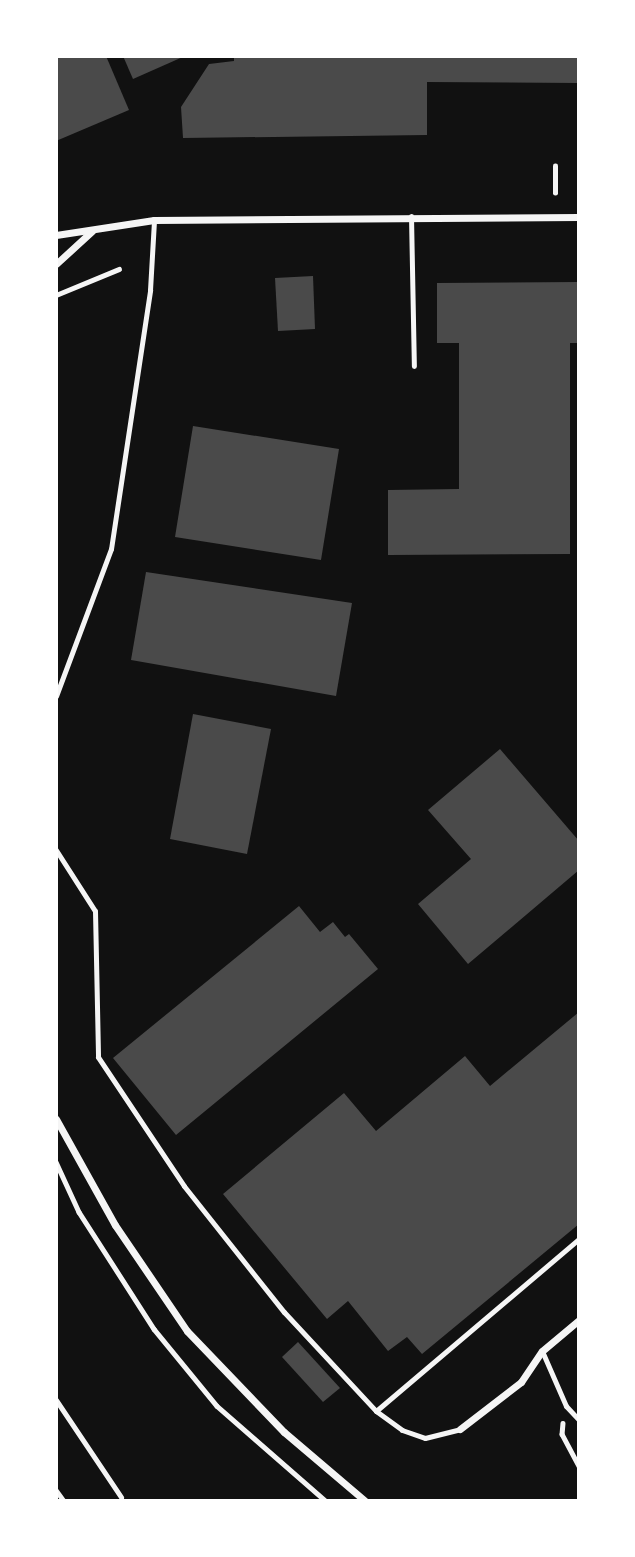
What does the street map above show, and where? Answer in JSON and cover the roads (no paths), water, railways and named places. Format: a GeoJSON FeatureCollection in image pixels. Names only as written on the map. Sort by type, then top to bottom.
{"type":"FeatureCollection","features":[{"type":"Feature","properties":{"kind":"street"},"geometry":{"type":"LineString","coordinates":[[56,235],[154,220],[411,216],[579,217]]}},
{"type":"Feature","properties":{"kind":"street"},"geometry":{"type":"LineString","coordinates":[[56,264],[92,230]]}},
{"type":"Feature","properties":{"kind":"street"},"geometry":{"type":"LineString","coordinates":[[56,1119],[115,1225],[187,1331],[284,1432],[352,1493],[365,1501]]}},
{"type":"Feature","properties":{"kind":"street"},"geometry":{"type":"LineString","coordinates":[[460,1429],[521,1382],[542,1351],[579,1320]]}},
{"type":"Feature","properties":{"kind":"street"},"geometry":{"type":"LineString","coordinates":[[345,1501],[352,1493]]}},
{"type":"Feature","properties":{"kind":"lane"},"geometry":{"type":"LineString","coordinates":[[411,216],[414,366]]}},
{"type":"Feature","properties":{"kind":"lane"},"geometry":{"type":"LineString","coordinates":[[56,696],[111,548],[150,290],[154,220]]}},
{"type":"Feature","properties":{"kind":"lane"},"geometry":{"type":"LineString","coordinates":[[56,850],[96,911],[98,1057],[176,1175],[284,1312],[376,1411],[401,1430],[425,1438],[460,1429]]}},
{"type":"Feature","properties":{"kind":"lane"},"geometry":{"type":"LineString","coordinates":[[376,1411],[579,1239]]}},
{"type":"Feature","properties":{"kind":"lane"},"geometry":{"type":"LineString","coordinates":[[542,1351],[566,1406],[579,1420]]}},
{"type":"Feature","properties":{"kind":"lane"},"geometry":{"type":"LineString","coordinates":[[56,1400],[121,1497]]}}]}
